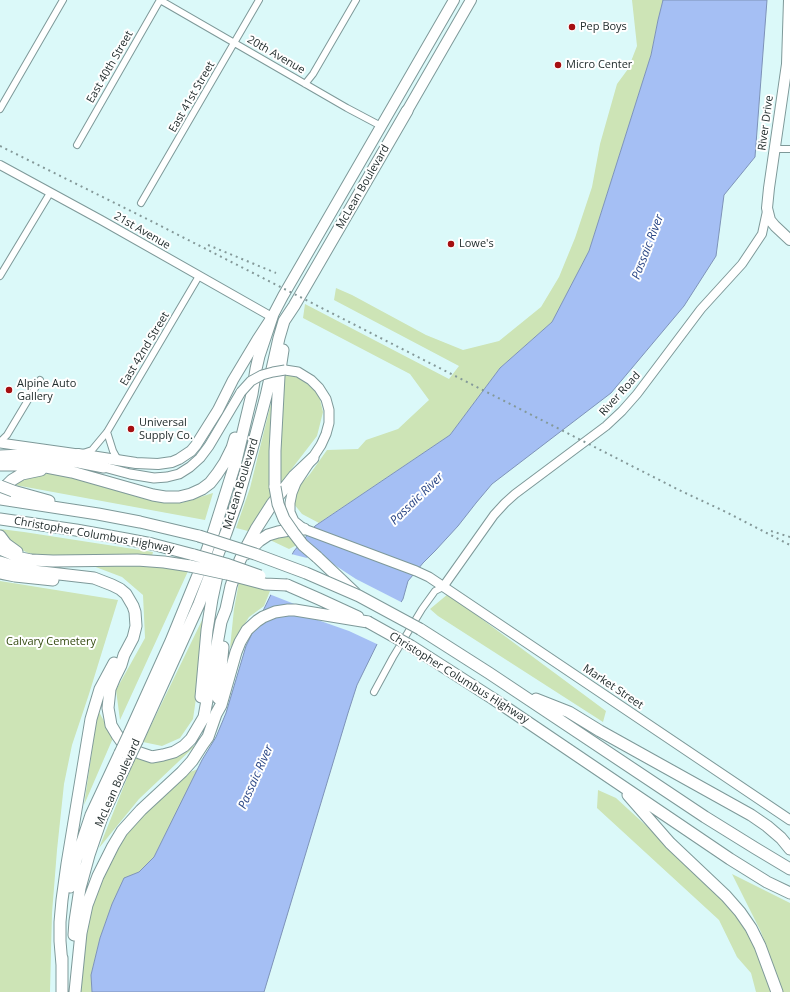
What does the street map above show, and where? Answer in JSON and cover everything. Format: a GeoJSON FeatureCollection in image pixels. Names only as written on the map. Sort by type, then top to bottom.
{"type":"FeatureCollection","features":[{"type":"Feature","properties":{"kind":"highway","name":"McLean Boulevard"},"geometry":{"type":"LineString","coordinates":[[62,992],[65,914],[76,860],[91,816],[124,757],[199,604],[238,498],[284,322],[407,111]]}},
{"type":"Feature","properties":{"kind":"highway"},"geometry":{"type":"LineString","coordinates":[[294,306],[286,330],[279,376],[275,451],[275,487],[278,504],[284,519],[303,545],[359,596]]}},
{"type":"Feature","properties":{"kind":"highway","name":"McLean Boulevard"},"geometry":{"type":"LineString","coordinates":[[133,738],[208,548],[222,507],[236,461],[252,394],[256,368],[272,317]]}},
{"type":"Feature","properties":{"kind":"highway"},"geometry":{"type":"LineString","coordinates":[[0,465],[41,466],[60,469],[165,497],[179,497],[191,494],[210,483],[225,462],[232,448],[245,399],[256,368]]}},
{"type":"Feature","properties":{"kind":"highway"},"geometry":{"type":"LineString","coordinates":[[0,456],[29,455],[53,457],[104,467]]}},
{"type":"Feature","properties":{"kind":"highway"},"geometry":{"type":"LineString","coordinates":[[0,562],[33,571],[94,578],[120,589],[126,594],[135,612],[136,626],[133,638],[110,689],[108,708],[111,725],[122,742],[129,748],[140,753],[152,757],[174,752],[184,746],[191,739],[204,717],[221,622],[240,560],[256,529],[272,504],[294,476],[313,458]]}},
{"type":"Feature","properties":{"kind":"highway"},"geometry":{"type":"LineString","coordinates":[[2,498],[4,488],[12,480],[22,474],[60,469]]}},
{"type":"Feature","properties":{"kind":"highway"},"geometry":{"type":"LineString","coordinates":[[0,486],[98,514]]}},
{"type":"Feature","properties":{"kind":"highway","name":"Christopher Columbus Highway"},"geometry":{"type":"LineString","coordinates":[[2,498],[98,514],[199,536],[281,563],[359,596],[420,629],[451,648],[705,818],[790,869]]}},
{"type":"Feature","properties":{"kind":"highway","name":"Christopher Columbus Highway"},"geometry":{"type":"LineString","coordinates":[[2,519],[120,538],[194,554],[287,585],[368,622],[411,646],[467,681],[730,859],[768,882],[790,893]]}},
{"type":"Feature","properties":{"kind":"highway"},"geometry":{"type":"LineString","coordinates":[[240,560],[259,541],[268,535],[278,532],[304,529]]}},
{"type":"Feature","properties":{"kind":"highway"},"geometry":{"type":"LineString","coordinates":[[199,725],[209,614],[226,533]]}},
{"type":"Feature","properties":{"kind":"highway"},"geometry":{"type":"LineString","coordinates":[[0,536],[11,548],[30,558],[38,560]]}},
{"type":"Feature","properties":{"kind":"highway"},"geometry":{"type":"LineString","coordinates":[[0,549],[21,558],[30,560],[137,560],[164,562],[227,574],[265,584],[287,585]]}},
{"type":"Feature","properties":{"kind":"highway"},"geometry":{"type":"LineString","coordinates":[[0,573],[38,579],[112,585]]}},
{"type":"Feature","properties":{"kind":"highway"},"geometry":{"type":"LineString","coordinates":[[216,714],[226,623],[226,609]]}},
{"type":"Feature","properties":{"kind":"highway"},"geometry":{"type":"LineString","coordinates":[[75,992],[81,933],[84,919],[92,890],[105,861],[122,831],[141,810],[182,772],[192,761],[208,737],[216,714],[221,705],[236,652],[243,636],[252,625],[263,617],[275,612],[288,610],[368,622]]}},
{"type":"Feature","properties":{"kind":"highway"},"geometry":{"type":"LineString","coordinates":[[62,965],[60,922],[62,900],[91,719],[100,689],[115,662],[124,656]]}},
{"type":"Feature","properties":{"kind":"highway"},"geometry":{"type":"LineString","coordinates":[[515,690],[569,712],[600,731],[751,814],[781,838],[790,849]]}},
{"type":"Feature","properties":{"kind":"highway","name":"McLean Boulevard"},"geometry":{"type":"LineString","coordinates":[[75,992],[75,921],[84,872],[124,757]]}},
{"type":"Feature","properties":{"kind":"highway"},"geometry":{"type":"LineString","coordinates":[[617,782],[670,843],[726,896],[740,912],[751,928],[760,946],[777,992]]}},
{"type":"Feature","properties":{"kind":"main road","name":"McLean Boulevard"},"geometry":{"type":"LineString","coordinates":[[272,317],[454,0]]}},
{"type":"Feature","properties":{"kind":"main road","name":"McLean Boulevard"},"geometry":{"type":"LineString","coordinates":[[407,111],[471,0]]}},
{"type":"Feature","properties":{"kind":"main road","name":"River Drive"},"geometry":{"type":"LineString","coordinates":[[789,0],[788,64],[767,208],[770,220],[790,240]]}},
{"type":"Feature","properties":{"kind":"main road"},"geometry":{"type":"LineString","coordinates":[[0,443],[136,463],[158,464],[172,462],[179,459],[191,451],[198,442],[218,410],[233,380],[272,317]]}},
{"type":"Feature","properties":{"kind":"main road"},"geometry":{"type":"LineString","coordinates":[[78,454],[104,467],[142,476],[154,478],[179,474],[200,458],[209,446],[241,392],[251,381],[262,375],[273,372],[285,370],[298,372],[311,380],[319,388],[326,398],[329,410],[329,423],[326,434],[321,445],[296,483],[292,493],[290,512],[294,521],[304,529]]}},
{"type":"Feature","properties":{"kind":"main road","name":"Market Street"},"geometry":{"type":"LineString","coordinates":[[304,529],[423,574],[790,820]]}},
{"type":"Feature","properties":{"kind":"street"},"geometry":{"type":"LineString","coordinates":[[0,109],[63,0]]}},
{"type":"Feature","properties":{"kind":"street","name":"20th Avenue"},"geometry":{"type":"LineString","coordinates":[[160,0],[381,126]]}},
{"type":"Feature","properties":{"kind":"street","name":"East 40th Street"},"geometry":{"type":"LineString","coordinates":[[77,145],[160,0]]}},
{"type":"Feature","properties":{"kind":"street","name":"East 41st Street"},"geometry":{"type":"LineString","coordinates":[[142,203],[259,0]]}},
{"type":"Feature","properties":{"kind":"street"},"geometry":{"type":"LineString","coordinates":[[306,84],[356,0]]}},
{"type":"Feature","properties":{"kind":"street"},"geometry":{"type":"LineString","coordinates":[[775,149],[790,149]]}},
{"type":"Feature","properties":{"kind":"street","name":"21st Avenue"},"geometry":{"type":"LineString","coordinates":[[0,165],[272,317]]}},
{"type":"Feature","properties":{"kind":"street"},"geometry":{"type":"LineString","coordinates":[[0,276],[50,192]]}},
{"type":"Feature","properties":{"kind":"street","name":"River Road"},"geometry":{"type":"LineString","coordinates":[[443,587],[494,515],[505,503],[606,426],[637,394],[701,309],[742,264],[762,234],[767,208]]}},
{"type":"Feature","properties":{"kind":"street","name":"East 42nd Street"},"geometry":{"type":"LineString","coordinates":[[78,454],[92,450],[108,432],[199,276]]}},
{"type":"Feature","properties":{"kind":"street"},"geometry":{"type":"LineString","coordinates":[[0,443],[7,435],[40,380]]}},
{"type":"Feature","properties":{"kind":"street"},"geometry":{"type":"LineString","coordinates":[[108,432],[112,450],[118,460]]}},
{"type":"Feature","properties":{"kind":"street"},"geometry":{"type":"LineString","coordinates":[[374,692],[422,609],[435,591],[443,587]]}},
{"type":"Feature","properties":{"kind":"green space"},"geometry":{"type":"Polygon","coordinates":[[[632,0],[663,0],[651,55],[589,251],[552,322],[500,368],[450,435],[319,523],[302,514],[294,504],[299,486],[310,474],[327,450],[358,449],[366,440],[398,429],[429,400],[410,374],[303,318],[305,304],[449,379],[459,366],[334,300],[336,288],[352,295],[426,335],[463,350],[499,341],[541,307],[559,277],[575,238],[592,187],[600,144],[617,84],[628,69],[637,46],[632,0]]]}},
{"type":"Feature","properties":{"kind":"green space"},"geometry":{"type":"Polygon","coordinates":[[[282,374],[297,377],[318,391],[323,412],[317,436],[280,484],[279,423],[282,374]]]}},
{"type":"Feature","properties":{"kind":"green space"},"geometry":{"type":"Polygon","coordinates":[[[271,403],[270,498],[248,531],[236,528],[250,488],[271,403]]]}},
{"type":"Feature","properties":{"kind":"green space"},"geometry":{"type":"Polygon","coordinates":[[[32,474],[57,474],[166,503],[181,503],[213,493],[205,520],[15,485],[32,474]]]}},
{"type":"Feature","properties":{"kind":"green space"},"geometry":{"type":"Polygon","coordinates":[[[284,525],[299,544],[289,549],[270,540],[267,531],[284,525]]]}},
{"type":"Feature","properties":{"kind":"green space"},"geometry":{"type":"Polygon","coordinates":[[[0,529],[153,552],[152,556],[43,556],[28,553],[16,547],[7,539],[0,529]]]}},
{"type":"Feature","properties":{"kind":"green space"},"geometry":{"type":"Polygon","coordinates":[[[148,564],[189,569],[120,720],[116,690],[145,638],[143,595],[122,577],[93,566],[148,564]]]}},
{"type":"Feature","properties":{"kind":"green space","name":"Calvary Cemetery"},"geometry":{"type":"Polygon","coordinates":[[[0,581],[118,600],[72,745],[64,784],[52,913],[50,992],[0,992],[0,581]]]}},
{"type":"Feature","properties":{"kind":"green space"},"geometry":{"type":"Polygon","coordinates":[[[239,582],[270,591],[264,606],[249,617],[230,648],[234,609],[239,582]]]}},
{"type":"Feature","properties":{"kind":"green space"},"geometry":{"type":"Polygon","coordinates":[[[448,594],[606,711],[603,722],[438,616],[430,609],[448,594]]]}},
{"type":"Feature","properties":{"kind":"green space"},"geometry":{"type":"Polygon","coordinates":[[[205,614],[199,678],[193,719],[180,738],[162,746],[143,742],[205,614]]]}},
{"type":"Feature","properties":{"kind":"green space"},"geometry":{"type":"Polygon","coordinates":[[[98,710],[113,738],[84,805],[98,710]]]}},
{"type":"Feature","properties":{"kind":"green space"},"geometry":{"type":"Polygon","coordinates":[[[196,745],[139,799],[99,848],[136,756],[163,761],[196,745]]]}},
{"type":"Feature","properties":{"kind":"green space"},"geometry":{"type":"Polygon","coordinates":[[[198,769],[154,857],[139,872],[124,879],[112,904],[100,938],[91,975],[92,992],[81,992],[80,972],[88,914],[101,873],[125,833],[185,774],[198,769]]]}},
{"type":"Feature","properties":{"kind":"green space"},"geometry":{"type":"Polygon","coordinates":[[[598,790],[616,798],[725,898],[743,922],[758,951],[774,992],[756,992],[751,973],[737,957],[719,920],[597,808],[598,790]]]}},
{"type":"Feature","properties":{"kind":"green space"},"geometry":{"type":"Polygon","coordinates":[[[732,874],[790,903],[790,992],[783,992],[761,932],[732,874]]]}},
{"type":"Feature","properties":{"kind":"water","name":"Passaic River"},"geometry":{"type":"Polygon","coordinates":[[[663,0],[767,0],[755,157],[724,195],[716,256],[684,306],[611,393],[492,484],[458,526],[408,581],[403,599],[384,630],[357,685],[264,992],[92,992],[91,975],[100,938],[112,904],[124,878],[139,872],[154,857],[202,760],[216,737],[226,713],[246,646],[294,551],[315,526],[450,435],[500,368],[552,322],[589,251],[651,55],[663,0]]]}},
{"type":"Feature","properties":{"kind":"pier"},"geometry":{"type":"Polygon","coordinates":[[[296,545],[320,554],[356,579],[403,603],[379,645],[349,631],[312,618],[303,616],[259,614],[297,605],[269,594],[291,554],[308,557],[296,545]]]}},
{"type":"Feature","properties":{"kind":"railway"},"geometry":{"type":"LineString","coordinates":[[0,146],[790,545]]}},
{"type":"Feature","properties":{"kind":"railway"},"geometry":{"type":"LineString","coordinates":[[208,245],[276,273]]}},
{"type":"Feature","properties":{"kind":"railway"},"geometry":{"type":"LineString","coordinates":[[771,531],[790,537]]}},
{"type":"Feature","properties":{"kind":"place","name":"Pep Boys"},"geometry":{"type":"Point","coordinates":[572,27]}},
{"type":"Feature","properties":{"kind":"place","name":"Micro Center"},"geometry":{"type":"Point","coordinates":[558,65]}},
{"type":"Feature","properties":{"kind":"place","name":"Lowe's"},"geometry":{"type":"Point","coordinates":[451,244]}},
{"type":"Feature","properties":{"kind":"place","name":"Alpine Auto Gallery"},"geometry":{"type":"Point","coordinates":[9,390]}},
{"type":"Feature","properties":{"kind":"place","name":"Universal Supply Co."},"geometry":{"type":"Point","coordinates":[131,429]}}]}
